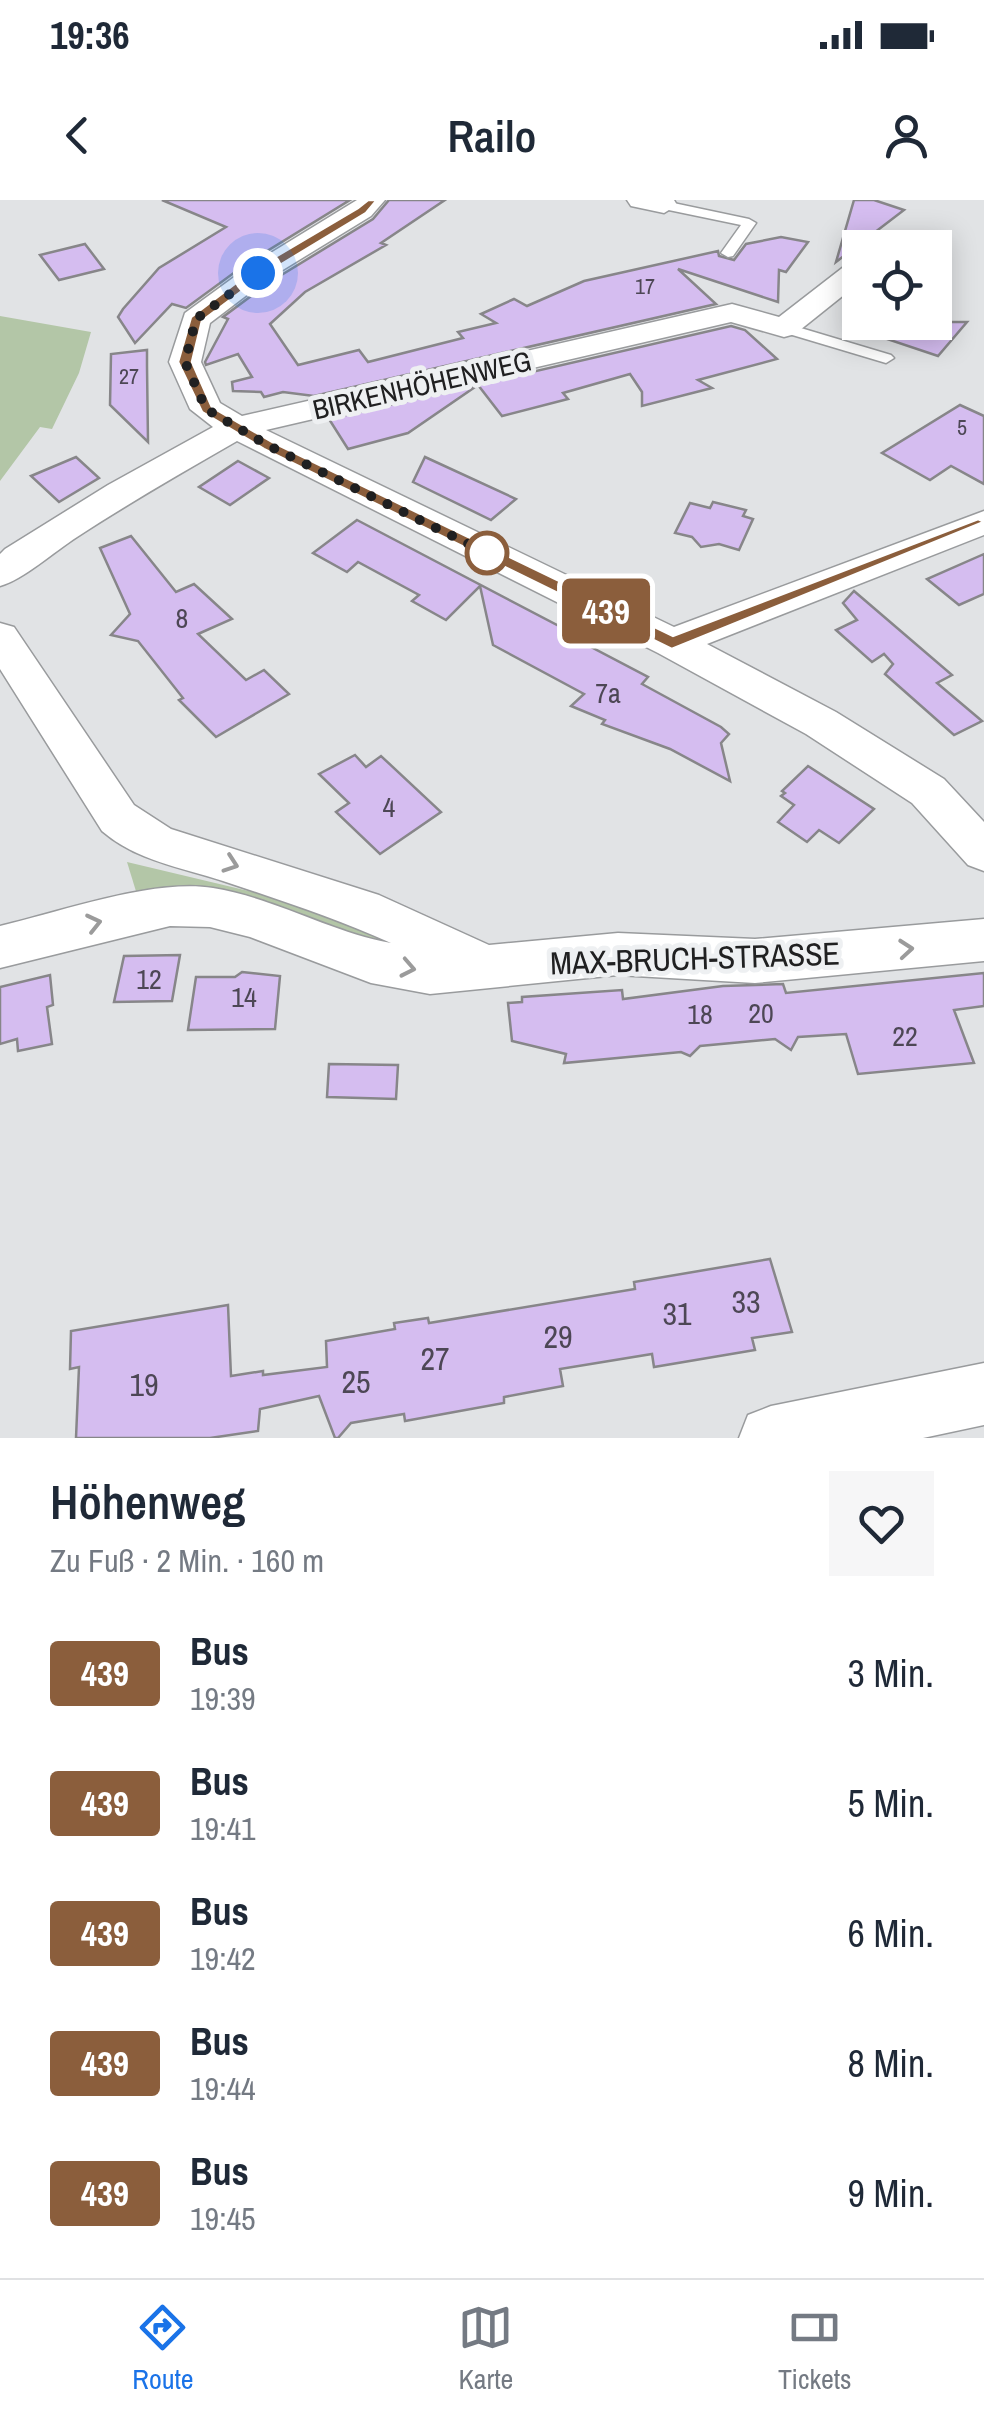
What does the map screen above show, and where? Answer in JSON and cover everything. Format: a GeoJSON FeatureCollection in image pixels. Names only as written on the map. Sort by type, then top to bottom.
{"type":"FeatureCollection","features":[{"type":"Feature","properties":{"kind":"street"},"geometry":{"type":"LineString","coordinates":[[372,200],[362,210],[258,273],[196,319],[185,362],[206,409],[672,643],[821,723],[928,791],[984,852]]}},
{"type":"Feature","properties":{"kind":"street"},"geometry":{"type":"LineString","coordinates":[[784,328],[842,282]]}},
{"type":"Feature","properties":{"kind":"street","name":"BIRKENHÖHENWEG"},"geometry":{"type":"LineString","coordinates":[[0,574],[18,558],[120,493],[237,427],[732,313],[784,328]]}},
{"type":"Feature","properties":{"kind":"street"},"geometry":{"type":"LineString","coordinates":[[672,643],[984,522]]}},
{"type":"Feature","properties":{"kind":"street"},"geometry":{"type":"LineString","coordinates":[[0,637],[118,818],[137,837],[205,855],[374,914],[442,941],[488,968]]}},
{"type":"Feature","properties":{"kind":"street","name":"MAX-BRUCH-STRASSE"},"geometry":{"type":"LineString","coordinates":[[0,947],[170,906],[210,907],[254,916],[371,961],[430,972],[618,954],[754,961],[984,940]]}},
{"type":"Feature","properties":{"kind":"street"},"geometry":{"type":"LineString","coordinates":[[771,1438],[984,1394]]}},
{"type":"Feature","properties":{"kind":"lane"},"geometry":{"type":"LineString","coordinates":[[660,202],[749,223],[728,253]]}},
{"type":"Feature","properties":{"kind":"lane"},"geometry":{"type":"LineString","coordinates":[[784,328],[886,358]]}},
{"type":"Feature","properties":{"kind":"green space"},"geometry":{"type":"Polygon","coordinates":[[[0,316],[91,332],[79,373],[52,429],[40,427],[0,481],[0,316]]]}},
{"type":"Feature","properties":{"kind":"green space"},"geometry":{"type":"Polygon","coordinates":[[[127,862],[266,895],[421,950],[139,901],[127,862]]]}},
{"type":"Feature","properties":{"kind":"building"},"geometry":{"type":"Polygon","coordinates":[[[162,200],[350,200],[246,264],[186,308],[172,304],[135,343],[118,317],[123,309],[159,268],[226,227],[162,200]]]}},
{"type":"Feature","properties":{"kind":"building"},"geometry":{"type":"Polygon","coordinates":[[[389,200],[445,200],[381,243],[386,245],[305,292],[270,324],[298,365],[359,350],[368,362],[463,338],[458,332],[496,323],[481,314],[514,299],[527,306],[584,281],[718,251],[719,256],[734,260],[746,244],[781,237],[808,242],[786,272],[779,270],[778,302],[678,269],[716,304],[314,396],[283,392],[264,397],[261,392],[233,391],[232,382],[252,377],[238,354],[206,365],[205,362],[228,319],[223,317],[270,282],[373,219],[389,200]]]}},
{"type":"Feature","properties":{"kind":"building"},"geometry":{"type":"Polygon","coordinates":[[[854,200],[874,200],[904,210],[878,230],[845,230],[854,200]]]}},
{"type":"Feature","properties":{"kind":"building"},"geometry":{"type":"Polygon","coordinates":[[[85,244],[104,269],[59,280],[40,255],[85,244]]]}},
{"type":"Feature","properties":{"kind":"building"},"geometry":{"type":"Polygon","coordinates":[[[952,322],[967,322],[952,340],[952,322]]]}},
{"type":"Feature","properties":{"kind":"building"},"geometry":{"type":"Polygon","coordinates":[[[731,326],[745,330],[777,359],[698,380],[712,388],[642,406],[642,392],[630,374],[563,393],[568,399],[502,416],[478,385],[408,433],[348,449],[329,419],[731,326]]]}},
{"type":"Feature","properties":{"kind":"building"},"geometry":{"type":"Polygon","coordinates":[[[890,340],[952,340],[938,356],[890,340]]]}},
{"type":"Feature","properties":{"kind":"building"},"geometry":{"type":"Polygon","coordinates":[[[147,350],[148,442],[110,405],[111,354],[147,350]]]}},
{"type":"Feature","properties":{"kind":"building"},"geometry":{"type":"Polygon","coordinates":[[[960,405],[984,416],[984,484],[951,466],[930,480],[882,453],[960,405]]]}},
{"type":"Feature","properties":{"kind":"building"},"geometry":{"type":"Polygon","coordinates":[[[76,457],[99,478],[59,502],[31,476],[76,457]]]}},
{"type":"Feature","properties":{"kind":"building"},"geometry":{"type":"Polygon","coordinates":[[[425,457],[516,499],[491,520],[413,482],[425,457]]]}},
{"type":"Feature","properties":{"kind":"building"},"geometry":{"type":"Polygon","coordinates":[[[238,461],[269,478],[230,505],[199,487],[238,461]]]}},
{"type":"Feature","properties":{"kind":"building"},"geometry":{"type":"Polygon","coordinates":[[[713,502],[746,510],[743,516],[753,519],[739,550],[719,544],[701,547],[692,537],[675,533],[690,503],[710,508],[713,502]]]}},
{"type":"Feature","properties":{"kind":"building"},"geometry":{"type":"Polygon","coordinates":[[[357,520],[576,635],[574,638],[648,677],[642,684],[721,727],[729,734],[721,743],[730,781],[670,749],[602,724],[605,720],[571,706],[584,694],[493,645],[480,586],[446,620],[412,601],[419,595],[358,562],[347,572],[313,553],[357,520]]]}},
{"type":"Feature","properties":{"kind":"building"},"geometry":{"type":"Polygon","coordinates":[[[131,536],[176,592],[194,584],[232,619],[198,634],[246,680],[264,670],[289,694],[216,737],[179,700],[183,698],[138,641],[111,635],[130,614],[100,548],[131,536]]]}},
{"type":"Feature","properties":{"kind":"building"},"geometry":{"type":"Polygon","coordinates":[[[984,554],[984,594],[959,605],[927,579],[984,554]]]}},
{"type":"Feature","properties":{"kind":"building"},"geometry":{"type":"Polygon","coordinates":[[[854,591],[952,675],[937,683],[982,721],[954,735],[885,674],[893,664],[884,654],[872,662],[836,630],[857,620],[843,603],[854,591]]]}},
{"type":"Feature","properties":{"kind":"building"},"geometry":{"type":"Polygon","coordinates":[[[355,755],[366,767],[381,756],[441,812],[380,854],[336,812],[349,803],[319,774],[355,755]]]}},
{"type":"Feature","properties":{"kind":"building"},"geometry":{"type":"Polygon","coordinates":[[[808,766],[874,809],[839,843],[819,830],[807,842],[778,822],[794,805],[781,796],[785,793],[782,791],[808,766]]]}},
{"type":"Feature","properties":{"kind":"building"},"geometry":{"type":"Polygon","coordinates":[[[180,955],[172,1001],[114,1002],[124,956],[180,955]]]}},
{"type":"Feature","properties":{"kind":"building"},"geometry":{"type":"Polygon","coordinates":[[[242,972],[280,976],[275,1029],[188,1030],[196,977],[235,977],[242,972]]]}},
{"type":"Feature","properties":{"kind":"building"},"geometry":{"type":"Polygon","coordinates":[[[984,973],[984,1006],[954,1010],[974,1063],[858,1074],[846,1034],[798,1037],[791,1050],[775,1039],[700,1046],[690,1056],[681,1052],[564,1063],[566,1054],[512,1041],[508,1003],[522,1002],[522,997],[622,990],[623,999],[723,986],[783,984],[786,993],[984,973]]]}},
{"type":"Feature","properties":{"kind":"building"},"geometry":{"type":"Polygon","coordinates":[[[50,975],[53,1005],[47,1007],[52,1044],[18,1051],[17,1039],[0,1044],[0,987],[50,975]]]}},
{"type":"Feature","properties":{"kind":"building"},"geometry":{"type":"Polygon","coordinates":[[[329,1064],[398,1065],[396,1099],[327,1097],[329,1064]]]}},
{"type":"Feature","properties":{"kind":"building"},"geometry":{"type":"Polygon","coordinates":[[[770,1259],[792,1332],[752,1338],[755,1350],[654,1367],[652,1354],[560,1369],[563,1386],[504,1397],[504,1403],[405,1421],[404,1414],[351,1423],[338,1438],[319,1396],[260,1409],[258,1431],[210,1438],[76,1438],[79,1367],[70,1369],[71,1331],[228,1305],[231,1376],[263,1371],[263,1375],[327,1367],[326,1341],[395,1329],[394,1323],[428,1318],[429,1323],[635,1289],[634,1282],[770,1259]]]}},
{"type":"Feature","properties":{"kind":"bus line","name":"439"},"geometry":{"type":"LineString","coordinates":[[372,200],[362,210],[258,273],[196,319],[185,362],[206,409],[269,446],[672,643],[984,522]]}},
{"type":"Feature","properties":{"kind":"route"},"geometry":{"type":"LineString","coordinates":[[258,273],[196,319],[185,362],[206,409],[269,446],[487,553]]}}]}
